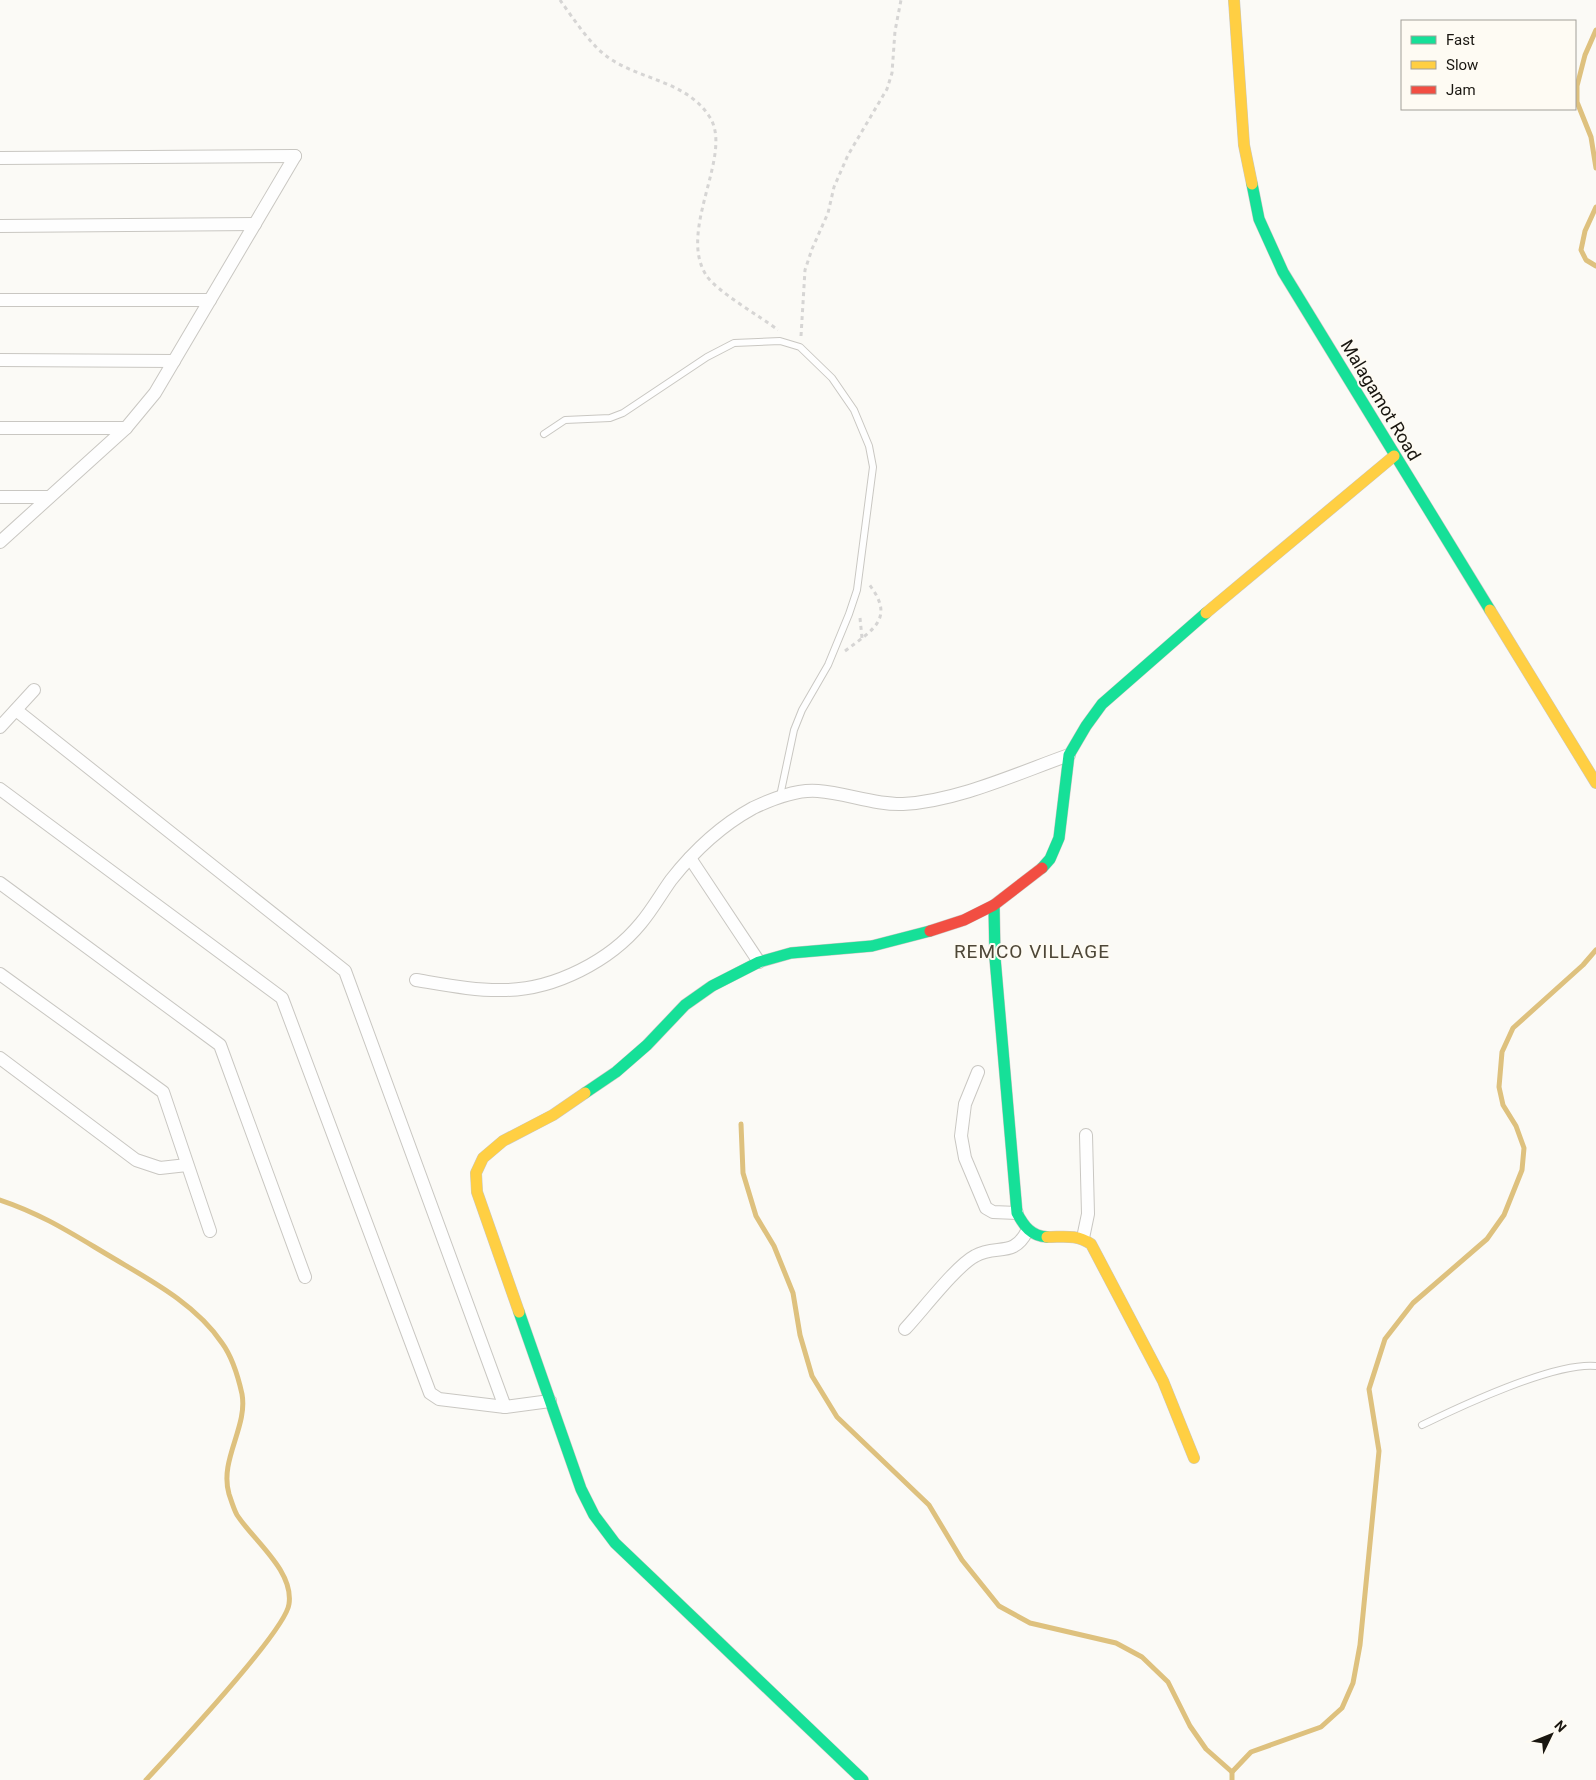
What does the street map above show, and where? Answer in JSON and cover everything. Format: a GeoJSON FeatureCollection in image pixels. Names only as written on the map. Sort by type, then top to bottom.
{"type":"FeatureCollection","features":[{"type":"Feature","properties":{"kind":"street","name":"Malagamot Road"},"geometry":{"type":"LineString","coordinates":[[1234,0],[1244,145],[1259,219],[1284,272],[1394,456],[1589,775],[1596,783]]}},
{"type":"Feature","properties":{"kind":"street"},"geometry":{"type":"LineString","coordinates":[[0,158],[295,156],[155,393],[126,428],[0,542]]}},
{"type":"Feature","properties":{"kind":"street"},"geometry":{"type":"LineString","coordinates":[[0,226],[255,224]]}},
{"type":"Feature","properties":{"kind":"street"},"geometry":{"type":"LineString","coordinates":[[0,300],[210,300]]}},
{"type":"Feature","properties":{"kind":"street"},"geometry":{"type":"LineString","coordinates":[[0,360],[174,361]]}},
{"type":"Feature","properties":{"kind":"street"},"geometry":{"type":"LineString","coordinates":[[0,428],[126,428]]}},
{"type":"Feature","properties":{"kind":"street"},"geometry":{"type":"LineString","coordinates":[[863,1780],[616,1543],[594,1515],[581,1488],[477,1192],[476,1174],[483,1158],[503,1141],[553,1115],[616,1072],[686,1005],[712,986],[759,962],[791,953],[872,946],[900,940],[964,920],[994,905],[1039,872],[1050,858],[1059,838],[1069,755],[1102,704],[1120,686],[1394,456]]}},
{"type":"Feature","properties":{"kind":"street"},"geometry":{"type":"LineString","coordinates":[[0,497],[49,497]]}},
{"type":"Feature","properties":{"kind":"street"},"geometry":{"type":"LineString","coordinates":[[0,727],[34,690]]}},
{"type":"Feature","properties":{"kind":"street"},"geometry":{"type":"LineString","coordinates":[[16,710],[345,971],[505,1407]]}},
{"type":"Feature","properties":{"kind":"street"},"geometry":{"type":"LineString","coordinates":[[416,980],[467,988],[508,990],[556,980],[586,968],[615,950],[641,923],[690,858],[725,828],[752,809],[780,796],[816,791],[902,804],[935,800],[1069,755]]}},
{"type":"Feature","properties":{"kind":"street"},"geometry":{"type":"LineString","coordinates":[[0,789],[282,998],[430,1393],[439,1399],[505,1407],[550,1401]]}},
{"type":"Feature","properties":{"kind":"street"},"geometry":{"type":"LineString","coordinates":[[690,858],[759,962]]}},
{"type":"Feature","properties":{"kind":"street"},"geometry":{"type":"LineString","coordinates":[[0,883],[220,1045],[305,1277]]}},
{"type":"Feature","properties":{"kind":"street"},"geometry":{"type":"LineString","coordinates":[[994,905],[995,958],[1017,1213],[1027,1231],[1046,1238],[1072,1236],[1083,1238],[1091,1244],[1163,1381],[1194,1458]]}},
{"type":"Feature","properties":{"kind":"street"},"geometry":{"type":"LineString","coordinates":[[0,974],[163,1092],[210,1231]]}},
{"type":"Feature","properties":{"kind":"street"},"geometry":{"type":"LineString","coordinates":[[0,1058],[136,1160],[160,1168],[187,1165]]}},
{"type":"Feature","properties":{"kind":"street"},"geometry":{"type":"LineString","coordinates":[[978,1072],[965,1104],[961,1136],[965,1158],[986,1208],[993,1212],[1017,1213]]}},
{"type":"Feature","properties":{"kind":"street"},"geometry":{"type":"LineString","coordinates":[[1083,1238],[1088,1214],[1086,1135]]}},
{"type":"Feature","properties":{"kind":"street"},"geometry":{"type":"LineString","coordinates":[[905,1329],[968,1260],[983,1252],[1015,1247],[1023,1240],[1027,1231]]}},
{"type":"Feature","properties":{"kind":"lane"},"geometry":{"type":"LineString","coordinates":[[544,434],[565,420],[610,418],[623,413],[707,357],[734,343],[780,341],[800,347],[832,378],[854,410],[869,446],[873,467],[860,573],[849,614],[828,665],[802,710],[794,730],[780,796]]}},
{"type":"Feature","properties":{"kind":"lane"},"geometry":{"type":"LineString","coordinates":[[1422,1425],[1456,1408],[1522,1382],[1568,1368],[1596,1366]]}},
{"type":"Feature","properties":{"kind":"path"},"geometry":{"type":"LineString","coordinates":[[560,0],[607,57],[683,92],[698,103],[710,117],[715,132],[714,154],[696,239],[698,258],[706,275],[719,289],[800,347]]}},
{"type":"Feature","properties":{"kind":"path"},"geometry":{"type":"LineString","coordinates":[[800,347],[805,270],[828,213],[834,187],[848,155],[887,89],[892,73],[895,31],[901,0]]}},
{"type":"Feature","properties":{"kind":"path"},"geometry":{"type":"LineString","coordinates":[[828,665],[873,628],[882,617],[882,606],[879,597],[860,573]]}},
{"type":"Feature","properties":{"kind":"waterway"},"geometry":{"type":"LineString","coordinates":[[1596,30],[1585,55],[1577,86],[1577,102],[1591,137],[1596,168]]}},
{"type":"Feature","properties":{"kind":"waterway"},"geometry":{"type":"LineString","coordinates":[[1596,207],[1585,231],[1581,250],[1586,260],[1596,266]]}},
{"type":"Feature","properties":{"kind":"waterway"},"geometry":{"type":"LineString","coordinates":[[1232,1780],[1232,1772],[1251,1752],[1321,1727],[1342,1708],[1353,1683],[1360,1645],[1379,1451],[1369,1389],[1385,1339],[1413,1303],[1487,1239],[1504,1215],[1522,1170],[1524,1148],[1516,1126],[1503,1105],[1499,1087],[1502,1052],[1513,1028],[1583,965],[1596,950]]}},
{"type":"Feature","properties":{"kind":"waterway"},"geometry":{"type":"LineString","coordinates":[[741,1124],[743,1173],[756,1216],[774,1246],[793,1293],[800,1335],[812,1376],[837,1417],[929,1505],[962,1560],[999,1606],[1030,1623],[1116,1643],[1142,1657],[1168,1682],[1190,1726],[1206,1749],[1232,1772]]}},
{"type":"Feature","properties":{"kind":"waterway"},"geometry":{"type":"LineString","coordinates":[[0,1200],[29,1211],[69,1232],[155,1283],[185,1304],[211,1329],[222,1343],[237,1374],[243,1406],[230,1456],[227,1481],[229,1494],[237,1515],[279,1568],[289,1592],[289,1604],[283,1618],[249,1664],[146,1780]]}},
{"type":"Feature","properties":{"kind":"traffic: fast"},"geometry":{"type":"LineString","coordinates":[[1252,184],[1259,219],[1283,272],[1490,610]]}},
{"type":"Feature","properties":{"kind":"traffic: fast"},"geometry":{"type":"LineString","coordinates":[[1042,868],[1050,859],[1059,838],[1069,755],[1086,726],[1102,704],[1206,613]]}},
{"type":"Feature","properties":{"kind":"traffic: fast"},"geometry":{"type":"LineString","coordinates":[[994,905],[995,958],[1017,1213],[1029,1230],[1037,1235],[1047,1237]]}},
{"type":"Feature","properties":{"kind":"traffic: fast"},"geometry":{"type":"LineString","coordinates":[[585,1093],[616,1072],[647,1045],[685,1005],[712,986],[759,962],[791,953],[872,946],[930,931]]}},
{"type":"Feature","properties":{"kind":"traffic: fast"},"geometry":{"type":"LineString","coordinates":[[519,1312],[581,1489],[594,1515],[615,1543],[863,1780]]}},
{"type":"Feature","properties":{"kind":"traffic: slow"},"geometry":{"type":"LineString","coordinates":[[1234,0],[1244,145],[1252,184]]}},
{"type":"Feature","properties":{"kind":"traffic: slow"},"geometry":{"type":"LineString","coordinates":[[1206,613],[1394,456]]}},
{"type":"Feature","properties":{"kind":"traffic: slow"},"geometry":{"type":"LineString","coordinates":[[1490,610],[1596,783]]}},
{"type":"Feature","properties":{"kind":"traffic: slow"},"geometry":{"type":"LineString","coordinates":[[519,1312],[477,1192],[476,1173],[483,1158],[503,1141],[553,1115],[585,1093]]}},
{"type":"Feature","properties":{"kind":"traffic: slow"},"geometry":{"type":"LineString","coordinates":[[1047,1237],[1075,1237],[1091,1244],[1163,1381],[1194,1458]]}},
{"type":"Feature","properties":{"kind":"traffic: jam"},"geometry":{"type":"LineString","coordinates":[[930,931],[964,920],[994,905],[1042,868]]}},
{"type":"Feature","properties":{"kind":"district","name":"REMCO VILLAGE"},"geometry":{"type":"Point","coordinates":[1032,951]}}]}
